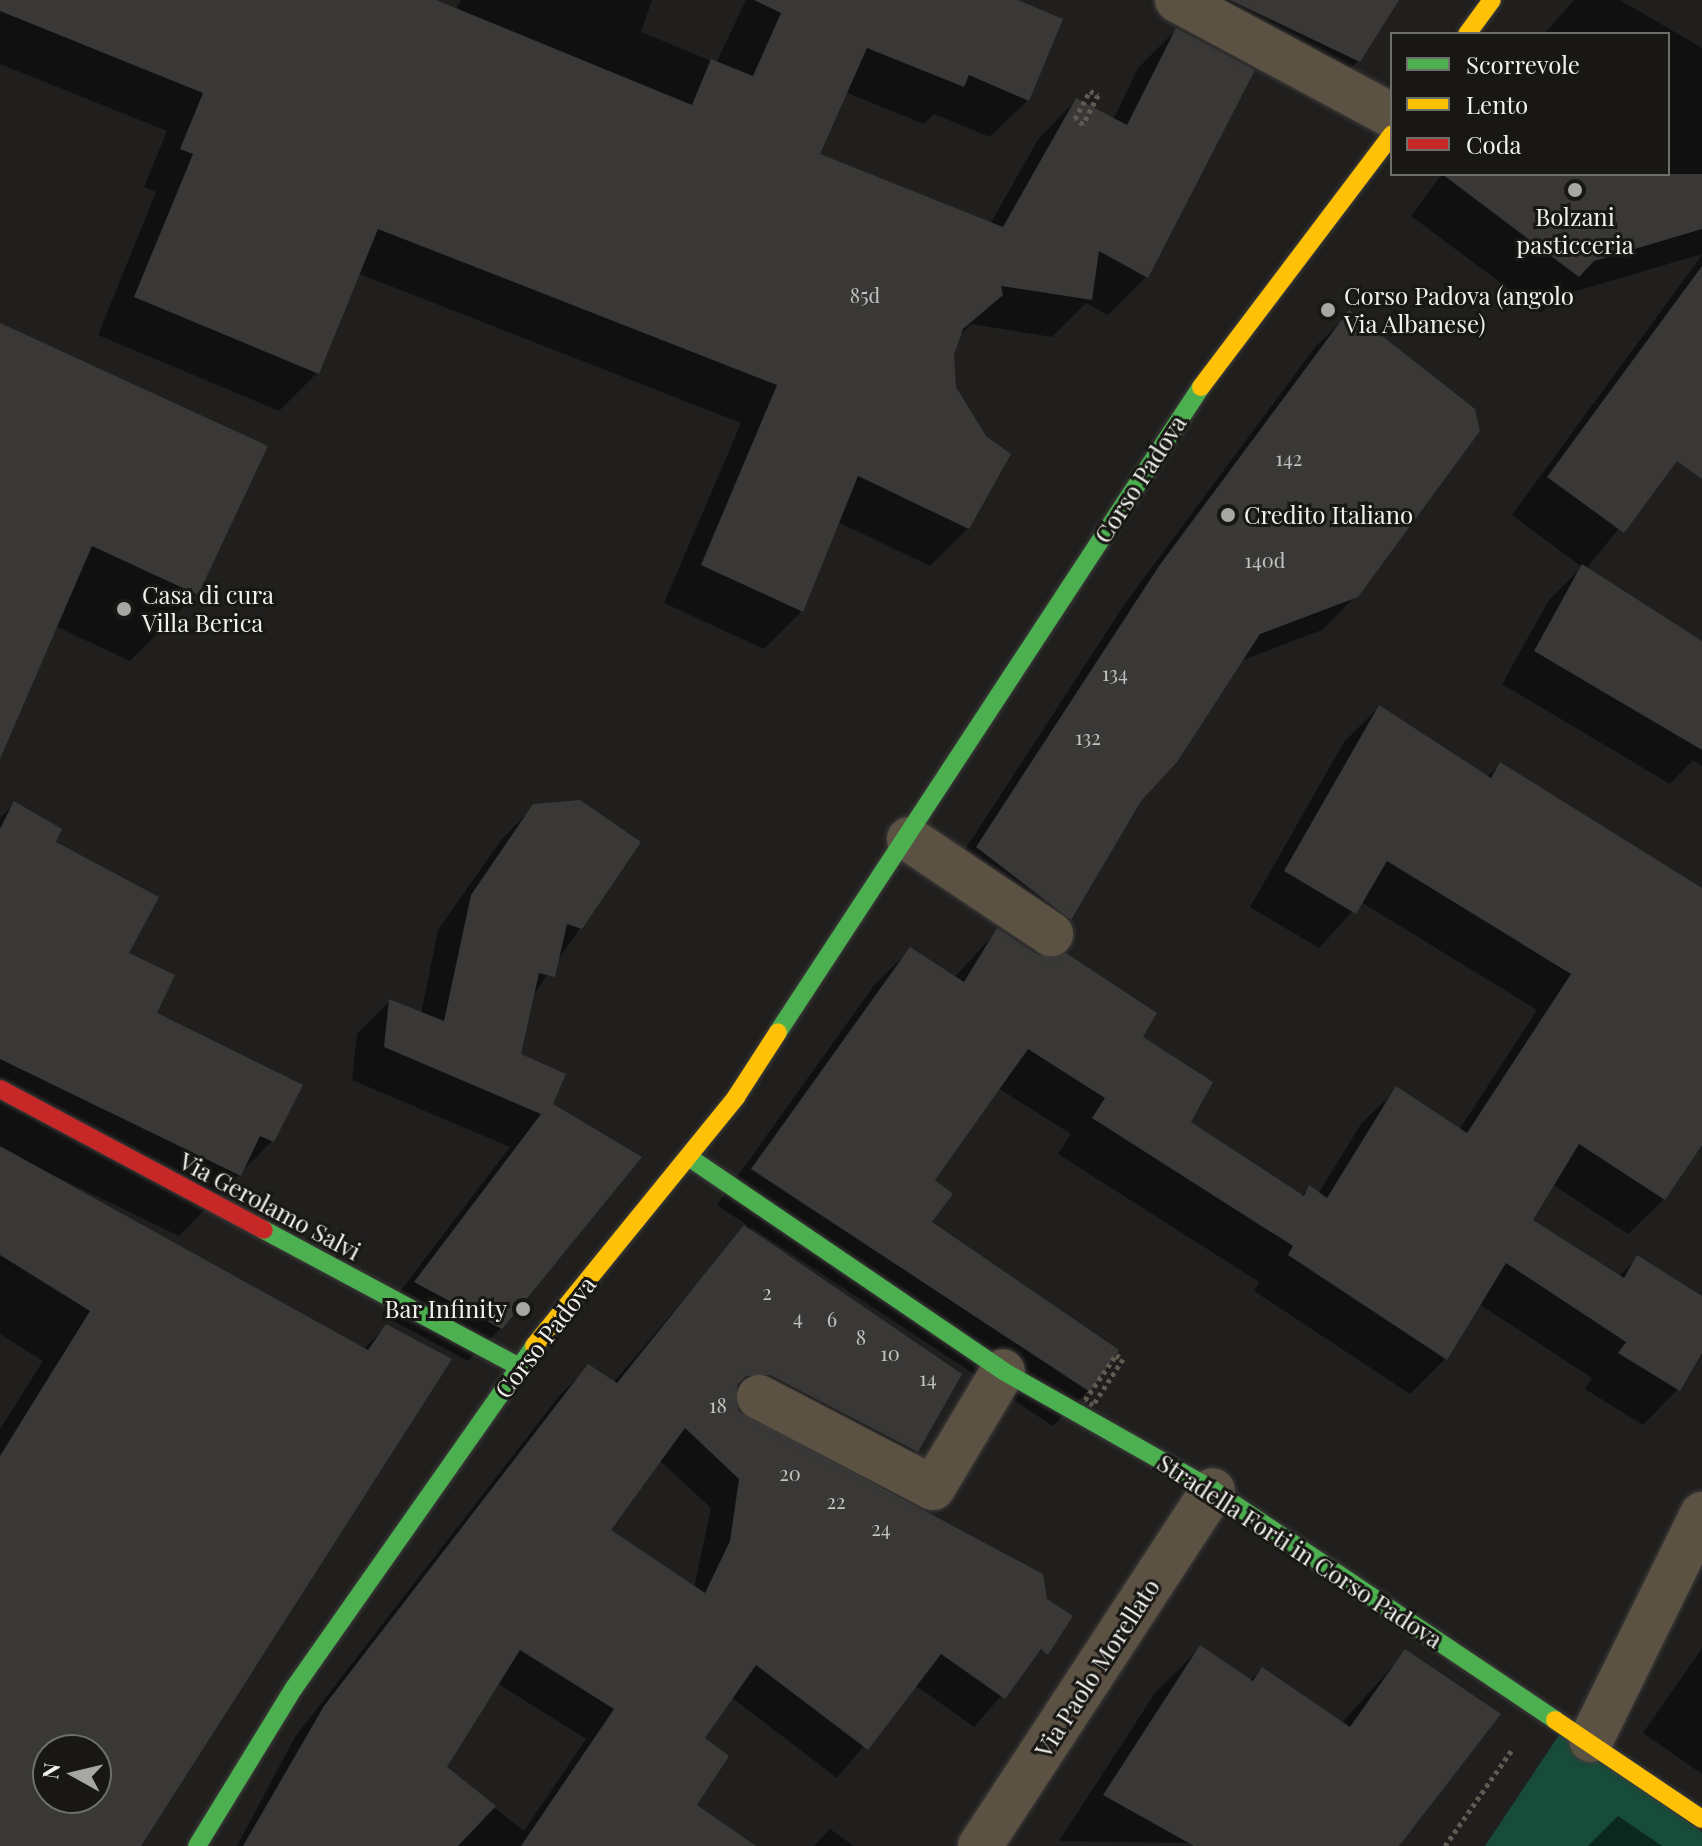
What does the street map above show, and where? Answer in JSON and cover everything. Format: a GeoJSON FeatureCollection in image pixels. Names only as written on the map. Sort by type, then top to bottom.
{"type":"FeatureCollection","features":[{"type":"Feature","properties":{"kind":"street"},"geometry":{"type":"LineString","coordinates":[[1177,0],[1390,115]]}},
{"type":"Feature","properties":{"kind":"street"},"geometry":{"type":"LineString","coordinates":[[1468,32],[1492,0]]}},
{"type":"Feature","properties":{"kind":"street","name":"Corso Padova"},"geometry":{"type":"LineString","coordinates":[[197,1846],[294,1688],[518,1366],[690,1158],[909,839],[1167,433],[1390,137]]}},
{"type":"Feature","properties":{"kind":"street"},"geometry":{"type":"LineString","coordinates":[[909,839],[1051,934]]}},
{"type":"Feature","properties":{"kind":"street","name":"Via Gerolamo Salvi"},"geometry":{"type":"LineString","coordinates":[[0,1089],[518,1366]]}},
{"type":"Feature","properties":{"kind":"street","name":"Stradella Forti in Corso Padova"},"geometry":{"type":"LineString","coordinates":[[690,1158],[1003,1371],[1213,1490],[1591,1740],[1702,1819]]}},
{"type":"Feature","properties":{"kind":"street"},"geometry":{"type":"LineString","coordinates":[[759,1397],[933,1488],[1003,1371]]}},
{"type":"Feature","properties":{"kind":"street","name":"Via Paolo Morellato"},"geometry":{"type":"LineString","coordinates":[[980,1846],[1213,1490]]}},
{"type":"Feature","properties":{"kind":"street"},"geometry":{"type":"LineString","coordinates":[[1591,1740],[1702,1514]]}},
{"type":"Feature","properties":{"kind":"path"},"geometry":{"type":"LineString","coordinates":[[1090,91],[1098,95],[1083,124],[1075,119],[1090,91]]}},
{"type":"Feature","properties":{"kind":"path"},"geometry":{"type":"LineString","coordinates":[[1445,1846],[1513,1748]]}},
{"type":"Feature","properties":{"kind":"green space"},"geometry":{"type":"Polygon","coordinates":[[[1561,1732],[1702,1832],[1702,1846],[1485,1846],[1561,1732]]]}},
{"type":"Feature","properties":{"kind":"building"},"geometry":{"type":"Polygon","coordinates":[[[0,0],[436,0],[692,105],[711,59],[753,76],[781,13],[754,0],[1018,0],[1063,19],[1029,101],[969,75],[964,87],[867,48],[820,154],[1003,227],[1076,98],[1127,125],[1176,28],[1255,70],[1148,278],[1099,251],[1092,300],[1001,286],[1003,295],[963,329],[954,355],[956,387],[986,436],[1011,454],[969,529],[858,476],[803,612],[701,565],[777,385],[378,229],[319,374],[134,297],[193,154],[180,149],[203,93],[0,11],[0,0]]]}},
{"type":"Feature","properties":{"kind":"building"},"geometry":{"type":"Polygon","coordinates":[[[1230,0],[1399,0],[1360,62],[1230,0]]]}},
{"type":"Feature","properties":{"kind":"building"},"geometry":{"type":"Polygon","coordinates":[[[1702,174],[1702,229],[1594,261],[1579,277],[1445,176],[1702,174]]]}},
{"type":"Feature","properties":{"kind":"building"},"geometry":{"type":"Polygon","coordinates":[[[1702,266],[1702,479],[1677,461],[1624,533],[1547,477],[1702,266]]]}},
{"type":"Feature","properties":{"kind":"building"},"geometry":{"type":"Polygon","coordinates":[[[1349,310],[1475,409],[1480,431],[1358,597],[1260,634],[1177,762],[1141,801],[1071,920],[976,847],[1159,566],[1349,310]]]}},
{"type":"Feature","properties":{"kind":"building"},"geometry":{"type":"Polygon","coordinates":[[[0,323],[268,446],[198,595],[92,546],[0,759],[0,323]]]}},
{"type":"Feature","properties":{"kind":"building"},"geometry":{"type":"Polygon","coordinates":[[[1582,564],[1702,641],[1702,750],[1534,651],[1582,564]]]}},
{"type":"Feature","properties":{"kind":"building"},"geometry":{"type":"Polygon","coordinates":[[[1379,705],[1491,778],[1500,762],[1702,888],[1702,1145],[1665,1200],[1579,1144],[1533,1220],[1624,1278],[1637,1255],[1702,1296],[1702,1353],[1680,1391],[1618,1353],[1626,1342],[1506,1263],[1447,1360],[1288,1255],[1293,1246],[1092,1118],[1105,1098],[1028,1049],[935,1180],[953,1194],[932,1222],[1119,1350],[1090,1392],[751,1169],[910,947],[964,982],[997,928],[1038,955],[1066,953],[1157,1013],[1143,1037],[1213,1082],[1191,1122],[1304,1196],[1309,1185],[1327,1198],[1396,1086],[1467,1133],[1571,974],[1387,861],[1356,914],[1284,871],[1379,705]]]}},
{"type":"Feature","properties":{"kind":"building"},"geometry":{"type":"Polygon","coordinates":[[[580,800],[641,842],[582,929],[567,924],[555,977],[539,973],[521,1054],[566,1074],[553,1104],[642,1157],[502,1329],[414,1282],[541,1114],[384,1047],[389,999],[444,1021],[471,895],[533,804],[580,800]]]}},
{"type":"Feature","properties":{"kind":"building"},"geometry":{"type":"Polygon","coordinates":[[[14,801],[62,829],[56,842],[159,897],[129,953],[175,975],[157,1013],[303,1085],[274,1142],[260,1136],[241,1176],[0,1059],[0,829],[14,801]]]}},
{"type":"Feature","properties":{"kind":"building"},"geometry":{"type":"Polygon","coordinates":[[[0,1146],[368,1350],[386,1324],[452,1359],[141,1846],[0,1846],[0,1456],[90,1311],[0,1255],[0,1146]]]}},
{"type":"Feature","properties":{"kind":"building"},"geometry":{"type":"Polygon","coordinates":[[[744,1225],[962,1374],[918,1452],[770,1375],[746,1376],[737,1385],[738,1411],[1043,1574],[1047,1599],[1073,1616],[1048,1655],[1041,1649],[1005,1699],[941,1654],[868,1750],[756,1665],[705,1738],[729,1756],[697,1805],[756,1846],[521,1846],[614,1709],[520,1650],[447,1767],[496,1806],[458,1846],[243,1846],[324,1706],[588,1364],[617,1383],[744,1225]],[[685,1428],[611,1530],[705,1593],[730,1541],[739,1479],[685,1428]]]}},
{"type":"Feature","properties":{"kind":"building"},"geometry":{"type":"Polygon","coordinates":[[[1200,1645],[1253,1681],[1262,1667],[1350,1727],[1405,1649],[1501,1714],[1399,1846],[1194,1846],[1103,1795],[1200,1645]]]}},
{"type":"Feature","properties":{"kind":"traffic: fast"},"geometry":{"type":"LineString","coordinates":[[778,1032],[1201,387]]}},
{"type":"Feature","properties":{"kind":"traffic: fast"},"geometry":{"type":"LineString","coordinates":[[690,1158],[1003,1371],[1213,1490],[1555,1720]]}},
{"type":"Feature","properties":{"kind":"traffic: fast"},"geometry":{"type":"LineString","coordinates":[[264,1230],[518,1366]]}},
{"type":"Feature","properties":{"kind":"traffic: fast"},"geometry":{"type":"LineString","coordinates":[[197,1846],[294,1688],[534,1346]]}},
{"type":"Feature","properties":{"kind":"traffic: slow"},"geometry":{"type":"LineString","coordinates":[[1468,32],[1492,0]]}},
{"type":"Feature","properties":{"kind":"traffic: slow"},"geometry":{"type":"LineString","coordinates":[[1201,387],[1390,137]]}},
{"type":"Feature","properties":{"kind":"traffic: slow"},"geometry":{"type":"LineString","coordinates":[[534,1346],[736,1097],[778,1032]]}},
{"type":"Feature","properties":{"kind":"traffic: slow"},"geometry":{"type":"LineString","coordinates":[[1555,1720],[1702,1819]]}},
{"type":"Feature","properties":{"kind":"traffic: jam"},"geometry":{"type":"LineString","coordinates":[[0,1089],[264,1230]]}},
{"type":"Feature","properties":{"kind":"place","name":"Bolzani pasticceria"},"geometry":{"type":"Point","coordinates":[1575,190]}},
{"type":"Feature","properties":{"kind":"place","name":"Corso Padova (angolo Via Albanese)"},"geometry":{"type":"Point","coordinates":[1328,310]}},
{"type":"Feature","properties":{"kind":"place","name":"Credito Italiano"},"geometry":{"type":"Point","coordinates":[1228,515]}},
{"type":"Feature","properties":{"kind":"place","name":"Casa di cura Villa Berica"},"geometry":{"type":"Point","coordinates":[124,609]}},
{"type":"Feature","properties":{"kind":"place","name":"Bar Infinity"},"geometry":{"type":"Point","coordinates":[523,1309]}}]}
